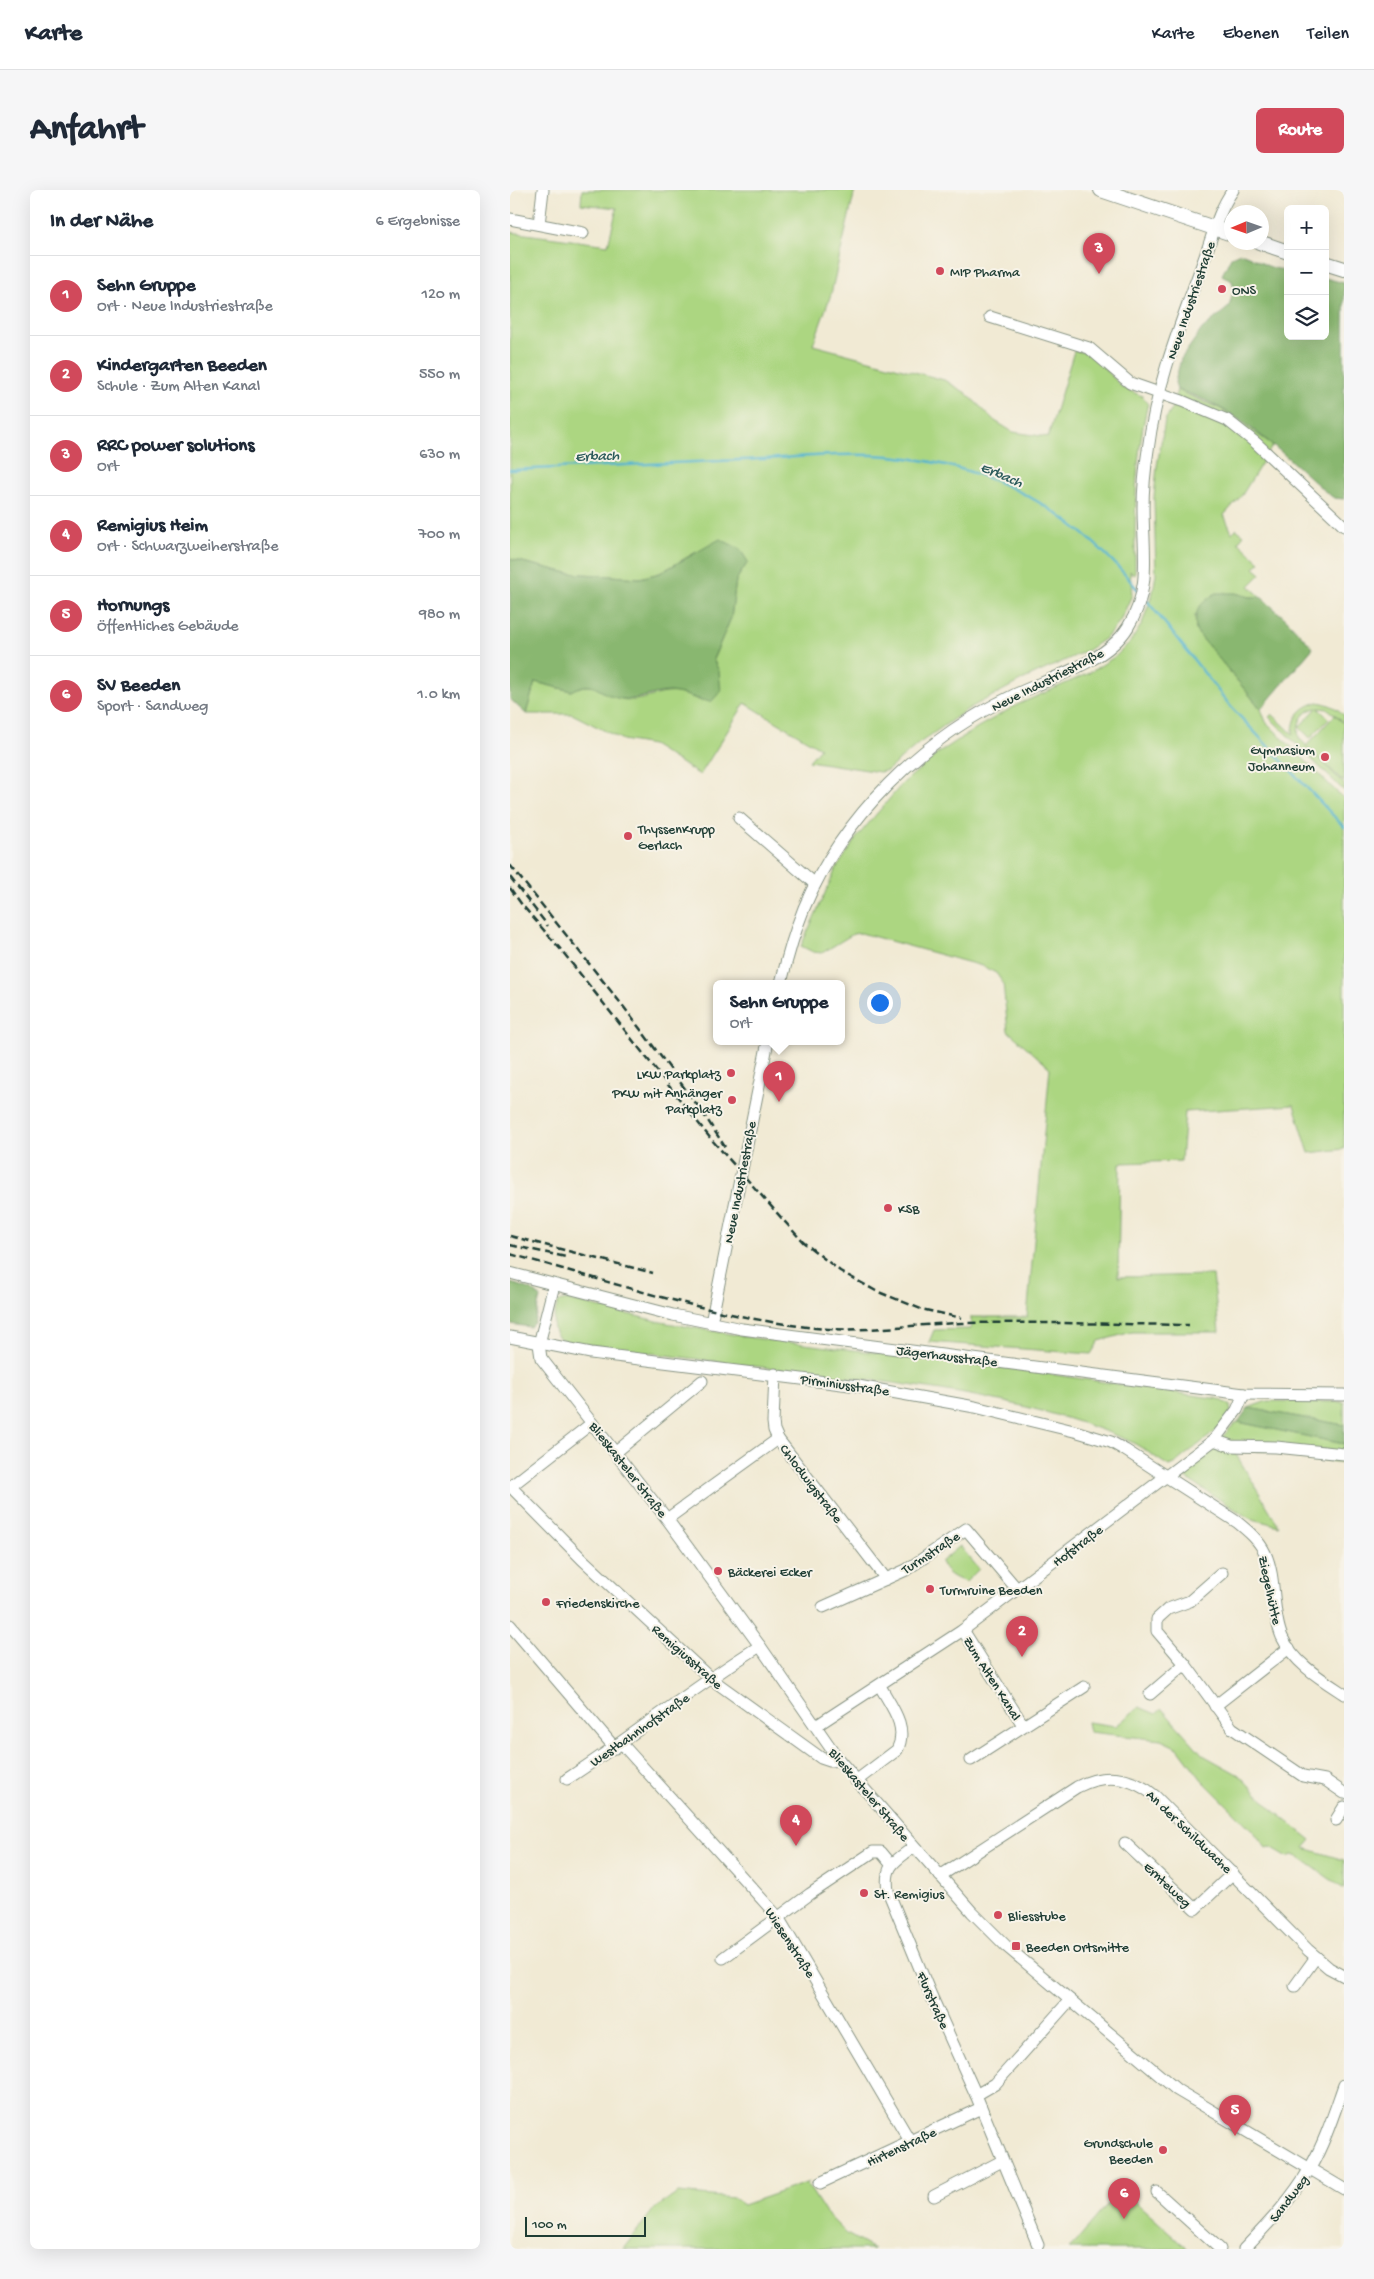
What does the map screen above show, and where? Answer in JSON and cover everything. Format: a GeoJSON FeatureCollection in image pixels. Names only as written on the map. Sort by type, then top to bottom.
{"type":"FeatureCollection","features":[{"type":"Feature","properties":{"kind":"main road"},"geometry":{"type":"LineString","coordinates":[[1101,190],[1224,231]]}},
{"type":"Feature","properties":{"kind":"main road"},"geometry":{"type":"LineString","coordinates":[[1269,245],[1284,251]]}},
{"type":"Feature","properties":{"kind":"main road"},"geometry":{"type":"LineString","coordinates":[[1329,264],[1344,269]]}},
{"type":"Feature","properties":{"kind":"street"},"geometry":{"type":"LineString","coordinates":[[539,224],[543,190]]}},
{"type":"Feature","properties":{"kind":"street","name":"Neue Industriestraße"},"geometry":{"type":"LineString","coordinates":[[782,980],[798,924],[815,884],[862,814],[894,779],[942,737],[1010,697],[1103,653],[1127,630],[1139,604],[1144,584],[1146,557],[1143,507],[1145,478],[1148,448],[1159,394],[1168,360],[1216,228],[1233,190]]}},
{"type":"Feature","properties":{"kind":"street"},"geometry":{"type":"LineString","coordinates":[[510,219],[583,233]]}},
{"type":"Feature","properties":{"kind":"street"},"geometry":{"type":"LineString","coordinates":[[990,317],[1089,348],[1130,383],[1207,410],[1243,431],[1341,521]]}},
{"type":"Feature","properties":{"kind":"street"},"geometry":{"type":"LineString","coordinates":[[739,818],[815,884]]}},
{"type":"Feature","properties":{"kind":"street","name":"Neue Industriestraße"},"geometry":{"type":"LineString","coordinates":[[711,1323],[767,1045]]}},
{"type":"Feature","properties":{"kind":"street","name":"Jägerhausstraße"},"geometry":{"type":"LineString","coordinates":[[510,1273],[711,1323],[830,1341],[1244,1394],[1344,1395]]}},
{"type":"Feature","properties":{"kind":"street","name":"Blieskasteler Straße"},"geometry":{"type":"LineString","coordinates":[[554,1285],[543,1325],[540,1344],[541,1358],[667,1519],[856,1782],[1006,1946],[1177,2090],[1344,2189]]}},
{"type":"Feature","properties":{"kind":"street","name":"Pirminiusstraße"},"geometry":{"type":"LineString","coordinates":[[510,1338],[591,1353],[690,1366],[775,1374],[858,1386],[976,1407],[1111,1442],[1166,1477]]}},
{"type":"Feature","properties":{"kind":"street","name":"Chlodwigstraße"},"geometry":{"type":"LineString","coordinates":[[775,1374],[773,1422],[778,1439],[886,1579]]}},
{"type":"Feature","properties":{"kind":"street"},"geometry":{"type":"LineString","coordinates":[[616,1452],[702,1381]]}},
{"type":"Feature","properties":{"kind":"street","name":"Hofstraße"},"geometry":{"type":"LineString","coordinates":[[816,1726],[880,1686],[963,1630],[1214,1440],[1237,1410],[1244,1394]]}},
{"type":"Feature","properties":{"kind":"street"},"geometry":{"type":"LineString","coordinates":[[510,1486],[592,1423]]}},
{"type":"Feature","properties":{"kind":"street"},"geometry":{"type":"LineString","coordinates":[[667,1519],[778,1439]]}},
{"type":"Feature","properties":{"kind":"street"},"geometry":{"type":"LineString","coordinates":[[1214,1440],[1231,1446],[1276,1447],[1344,1454]]}},
{"type":"Feature","properties":{"kind":"street","name":"Ziegelhütte"},"geometry":{"type":"LineString","coordinates":[[1166,1477],[1237,1522],[1257,1540],[1265,1553],[1282,1636],[1289,1648],[1305,1666],[1344,1694]]}},
{"type":"Feature","properties":{"kind":"street","name":"Remigiusstraße"},"geometry":{"type":"LineString","coordinates":[[510,1486],[589,1565],[710,1678],[821,1758],[830,1761],[839,1760]]}},
{"type":"Feature","properties":{"kind":"street","name":"Turmstraße"},"geometry":{"type":"LineString","coordinates":[[823,1608],[921,1561],[966,1529],[1017,1589]]}},
{"type":"Feature","properties":{"kind":"street"},"geometry":{"type":"LineString","coordinates":[[1222,1573],[1190,1601],[1168,1609],[1157,1618],[1155,1624],[1157,1630],[1185,1664],[1232,1728],[1303,1776],[1325,1780],[1344,1793]]}},
{"type":"Feature","properties":{"kind":"street","name":"Wiesenstraße"},"geometry":{"type":"LineString","coordinates":[[510,1625],[778,1918],[910,2142]]}},
{"type":"Feature","properties":{"kind":"street","name":"Zum Alten Kanal"},"geometry":{"type":"LineString","coordinates":[[963,1630],[1023,1725]]}},
{"type":"Feature","properties":{"kind":"street","name":"Westbahnhofstraße"},"geometry":{"type":"LineString","coordinates":[[567,1779],[618,1745],[710,1678],[760,1646]]}},
{"type":"Feature","properties":{"kind":"street"},"geometry":{"type":"LineString","coordinates":[[1215,1706],[1289,1648]]}},
{"type":"Feature","properties":{"kind":"street"},"geometry":{"type":"LineString","coordinates":[[1150,1694],[1185,1664]]}},
{"type":"Feature","properties":{"kind":"street"},"geometry":{"type":"LineString","coordinates":[[856,1782],[897,1750],[903,1734],[901,1725],[880,1686]]}},
{"type":"Feature","properties":{"kind":"street","name":"Zum Alten Kanal"},"geometry":{"type":"LineString","coordinates":[[971,1760],[1084,1687]]}},
{"type":"Feature","properties":{"kind":"street","name":"An der Schildwache"},"geometry":{"type":"LineString","coordinates":[[940,1876],[1088,1781],[1110,1777],[1135,1782],[1146,1788],[1170,1809],[1316,1957],[1344,1976]]}},
{"type":"Feature","properties":{"kind":"street"},"geometry":{"type":"LineString","coordinates":[[1336,1820],[1344,1807]]}},
{"type":"Feature","properties":{"kind":"street","name":"Ernteweg"},"geometry":{"type":"LineString","coordinates":[[1125,1843],[1192,1908],[1198,1907],[1233,1873]]}},
{"type":"Feature","properties":{"kind":"street"},"geometry":{"type":"LineString","coordinates":[[723,1958],[873,1852],[881,1852],[891,1864],[914,1847]]}},
{"type":"Feature","properties":{"kind":"street","name":"Flurstraße"},"geometry":{"type":"LineString","coordinates":[[891,1864],[887,1874],[888,1891],[1038,2245]]}},
{"type":"Feature","properties":{"kind":"street"},"geometry":{"type":"LineString","coordinates":[[1295,1986],[1316,1957]]}},
{"type":"Feature","properties":{"kind":"street"},"geometry":{"type":"LineString","coordinates":[[976,2095],[995,2084],[1070,2000]]}},
{"type":"Feature","properties":{"kind":"street","name":"Sandweg"},"geometry":{"type":"LineString","coordinates":[[1244,2249],[1276,2216],[1310,2168],[1329,2127],[1344,2085]]}},
{"type":"Feature","properties":{"kind":"street","name":"Hirtenstraße"},"geometry":{"type":"LineString","coordinates":[[820,2184],[981,2108]]}},
{"type":"Feature","properties":{"kind":"street"},"geometry":{"type":"LineString","coordinates":[[934,2196],[1002,2161]]}},
{"type":"Feature","properties":{"kind":"street"},"geometry":{"type":"LineString","coordinates":[[1157,2192],[1220,2249]]}},
{"type":"Feature","properties":{"kind":"green space"},"geometry":{"type":"Polygon","coordinates":[[[582,190],[855,190],[831,294],[813,345],[944,380],[966,393],[995,421],[1013,432],[1048,437],[1074,351],[1091,353],[1123,388],[1142,396],[1148,403],[1143,424],[1138,467],[1135,510],[1135,575],[1130,571],[1132,595],[1120,621],[1107,637],[1088,650],[1024,679],[968,709],[918,744],[888,770],[880,772],[809,761],[820,748],[745,703],[700,775],[652,745],[623,740],[572,714],[526,714],[535,682],[571,691],[580,687],[594,687],[620,699],[639,699],[676,693],[701,701],[719,671],[713,660],[731,618],[736,580],[748,562],[696,552],[660,573],[640,578],[568,573],[510,559],[510,232],[608,245],[617,208],[581,204],[582,190]]]}},
{"type":"Feature","properties":{"kind":"green space"},"geometry":{"type":"Polygon","coordinates":[[[1240,253],[1273,268],[1284,270],[1284,340],[1329,340],[1329,279],[1344,283],[1344,499],[1334,498],[1327,493],[1276,447],[1239,419],[1199,397],[1177,390],[1175,382],[1181,359],[1202,329],[1229,307],[1234,288],[1232,281],[1222,275],[1231,257],[1240,253]]]}},
{"type":"Feature","properties":{"kind":"green space"},"geometry":{"type":"Polygon","coordinates":[[[1177,390],[1221,409],[1273,445],[1242,495],[1224,515],[1232,533],[1236,529],[1244,535],[1238,542],[1260,562],[1254,568],[1261,574],[1249,586],[1261,597],[1249,597],[1235,593],[1195,615],[1196,631],[1261,709],[1266,722],[1344,799],[1344,1149],[1309,1153],[1294,1105],[1185,1112],[1181,1161],[1120,1163],[1118,1277],[1213,1275],[1219,1332],[1132,1332],[1099,1341],[1091,1354],[929,1342],[934,1330],[971,1329],[971,1317],[1027,1317],[1050,1068],[1008,1031],[1003,983],[996,973],[982,966],[861,933],[853,934],[822,953],[813,952],[801,946],[836,869],[857,837],[902,784],[937,754],[978,727],[1017,705],[1089,673],[1116,656],[1131,641],[1142,624],[1153,592],[1156,574],[1154,498],[1157,466],[1165,420],[1171,411],[1177,390]]]}},
{"type":"Feature","properties":{"kind":"green space"},"geometry":{"type":"Polygon","coordinates":[[[720,539],[740,549],[748,562],[736,580],[731,618],[713,659],[719,671],[721,691],[711,702],[670,692],[624,699],[610,696],[591,686],[579,687],[572,691],[535,682],[526,714],[510,699],[510,559],[568,573],[640,578],[660,573],[720,539]]]}},
{"type":"Feature","properties":{"kind":"green space"},"geometry":{"type":"Polygon","coordinates":[[[1216,593],[1235,593],[1250,597],[1261,597],[1287,620],[1313,648],[1261,709],[1196,631],[1198,609],[1216,593]]]}},
{"type":"Feature","properties":{"kind":"green space"},"geometry":{"type":"Polygon","coordinates":[[[1318,702],[1338,710],[1344,715],[1344,722],[1328,709],[1318,708],[1329,719],[1310,738],[1299,727],[1317,708],[1312,709],[1301,718],[1298,728],[1299,738],[1344,784],[1344,791],[1269,717],[1272,714],[1293,734],[1296,717],[1299,713],[1318,702]]]}},
{"type":"Feature","properties":{"kind":"green space"},"geometry":{"type":"Polygon","coordinates":[[[1335,715],[1344,724],[1344,782],[1306,746],[1335,715]]]}},
{"type":"Feature","properties":{"kind":"green space"},"geometry":{"type":"Polygon","coordinates":[[[510,1283],[531,1290],[540,1298],[534,1323],[530,1327],[510,1324],[510,1283]]]}},
{"type":"Feature","properties":{"kind":"green space"},"geometry":{"type":"Polygon","coordinates":[[[568,1300],[661,1322],[753,1338],[1022,1370],[1219,1399],[1230,1405],[1231,1413],[1223,1425],[1215,1432],[1175,1464],[1169,1466],[1127,1440],[1047,1412],[1006,1402],[879,1381],[563,1341],[555,1333],[553,1323],[558,1302],[568,1300]]]}},
{"type":"Feature","properties":{"kind":"green space"},"geometry":{"type":"Polygon","coordinates":[[[1267,1401],[1344,1402],[1344,1425],[1248,1408],[1267,1401]]]}},
{"type":"Feature","properties":{"kind":"green space"},"geometry":{"type":"Polygon","coordinates":[[[1248,1408],[1344,1425],[1344,1444],[1238,1422],[1248,1408]]]}},
{"type":"Feature","properties":{"kind":"green space"},"geometry":{"type":"Polygon","coordinates":[[[1238,1422],[1344,1444],[1344,1463],[1300,1457],[1286,1451],[1234,1451],[1279,1526],[1249,1518],[1179,1474],[1214,1447],[1230,1428],[1238,1422]]]}},
{"type":"Feature","properties":{"kind":"green space"},"geometry":{"type":"Polygon","coordinates":[[[960,1546],[979,1569],[966,1582],[951,1575],[945,1570],[941,1562],[960,1546]]]}},
{"type":"Feature","properties":{"kind":"green space"},"geometry":{"type":"Polygon","coordinates":[[[1139,1707],[1156,1714],[1162,1709],[1203,1755],[1239,1775],[1272,1809],[1311,1840],[1304,1848],[1344,1860],[1344,1889],[1299,1857],[1292,1855],[1288,1857],[1271,1847],[1266,1848],[1255,1833],[1202,1780],[1178,1748],[1161,1740],[1089,1732],[1087,1722],[1116,1726],[1139,1707]]]}},
{"type":"Feature","properties":{"kind":"green space"},"geometry":{"type":"Polygon","coordinates":[[[809,2182],[807,2184],[825,2212],[847,2234],[873,2249],[623,2249],[654,2209],[678,2193],[733,2198],[743,2205],[809,2182]]]}},
{"type":"Feature","properties":{"kind":"green space"},"geometry":{"type":"Polygon","coordinates":[[[1121,2189],[1188,2249],[1069,2249],[1121,2189]]]}},
{"type":"Feature","properties":{"kind":"waterway","name":"Erbach"},"geometry":{"type":"LineString","coordinates":[[510,470],[834,455],[889,456],[927,461],[962,469],[996,481],[1028,496],[1058,514],[1113,561],[1138,590]]}},
{"type":"Feature","properties":{"kind":"waterway","name":"Erbach"},"geometry":{"type":"LineString","coordinates":[[1145,598],[1231,707],[1344,827]]}},
{"type":"Feature","properties":{"kind":"railway"},"geometry":{"type":"LineString","coordinates":[[510,865],[623,1006],[701,1110],[725,1147]]}},
{"type":"Feature","properties":{"kind":"railway"},"geometry":{"type":"LineString","coordinates":[[510,877],[548,926]]}},
{"type":"Feature","properties":{"kind":"railway"},"geometry":{"type":"LineString","coordinates":[[510,888],[711,1139],[803,1242],[840,1271],[876,1291],[921,1309],[962,1318]]}},
{"type":"Feature","properties":{"kind":"railway"},"geometry":{"type":"LineString","coordinates":[[510,1236],[653,1273]]}},
{"type":"Feature","properties":{"kind":"railway"},"geometry":{"type":"LineString","coordinates":[[510,1245],[566,1257]]}},
{"type":"Feature","properties":{"kind":"railway"},"geometry":{"type":"LineString","coordinates":[[510,1254],[700,1307],[738,1316],[815,1328],[888,1328],[990,1323],[1189,1325]]}},
{"type":"Feature","properties":{"kind":"place","name":"MIP Pharma"},"geometry":{"type":"Point","coordinates":[940,271]}},
{"type":"Feature","properties":{"kind":"place","name":"RRC power solutions"},"geometry":{"type":"Point","coordinates":[1099,274]}},
{"type":"Feature","properties":{"kind":"place","name":"ONS"},"geometry":{"type":"Point","coordinates":[1222,289]}},
{"type":"Feature","properties":{"kind":"place","name":"Gymnasium Johanneum"},"geometry":{"type":"Point","coordinates":[1325,757]}},
{"type":"Feature","properties":{"kind":"place","name":"ThyssenKrupp Gerlach"},"geometry":{"type":"Point","coordinates":[628,836]}},
{"type":"Feature","properties":{"kind":"place","name":"LKW Parkplatz"},"geometry":{"type":"Point","coordinates":[731,1073]}},
{"type":"Feature","properties":{"kind":"place","name":"PKW mit Anhänger Parkplatz"},"geometry":{"type":"Point","coordinates":[732,1100]}},
{"type":"Feature","properties":{"kind":"place","name":"Sehn Gruppe"},"geometry":{"type":"Point","coordinates":[779,1102]}},
{"type":"Feature","properties":{"kind":"place","name":"KSB"},"geometry":{"type":"Point","coordinates":[888,1208]}},
{"type":"Feature","properties":{"kind":"place","name":"Bäckerei Ecker"},"geometry":{"type":"Point","coordinates":[718,1571]}},
{"type":"Feature","properties":{"kind":"place","name":"Turmruine Beeden"},"geometry":{"type":"Point","coordinates":[930,1589]}},
{"type":"Feature","properties":{"kind":"place","name":"Friedenskirche"},"geometry":{"type":"Point","coordinates":[546,1602]}},
{"type":"Feature","properties":{"kind":"place","name":"Kindergarten Beeden"},"geometry":{"type":"Point","coordinates":[1022,1657]}},
{"type":"Feature","properties":{"kind":"place","name":"Remigius Heim"},"geometry":{"type":"Point","coordinates":[796,1846]}},
{"type":"Feature","properties":{"kind":"place","name":"St. Remigius"},"geometry":{"type":"Point","coordinates":[864,1893]}},
{"type":"Feature","properties":{"kind":"place","name":"Bliesstube"},"geometry":{"type":"Point","coordinates":[998,1915]}},
{"type":"Feature","properties":{"kind":"place","name":"Beeden Ortsmitte"},"geometry":{"type":"Point","coordinates":[1016,1946]}},
{"type":"Feature","properties":{"kind":"place","name":"Hornungs"},"geometry":{"type":"Point","coordinates":[1235,2136]}},
{"type":"Feature","properties":{"kind":"place","name":"Grundschule Beeden"},"geometry":{"type":"Point","coordinates":[1163,2150]}},
{"type":"Feature","properties":{"kind":"place","name":"SV Beeden"},"geometry":{"type":"Point","coordinates":[1124,2219]}}]}
